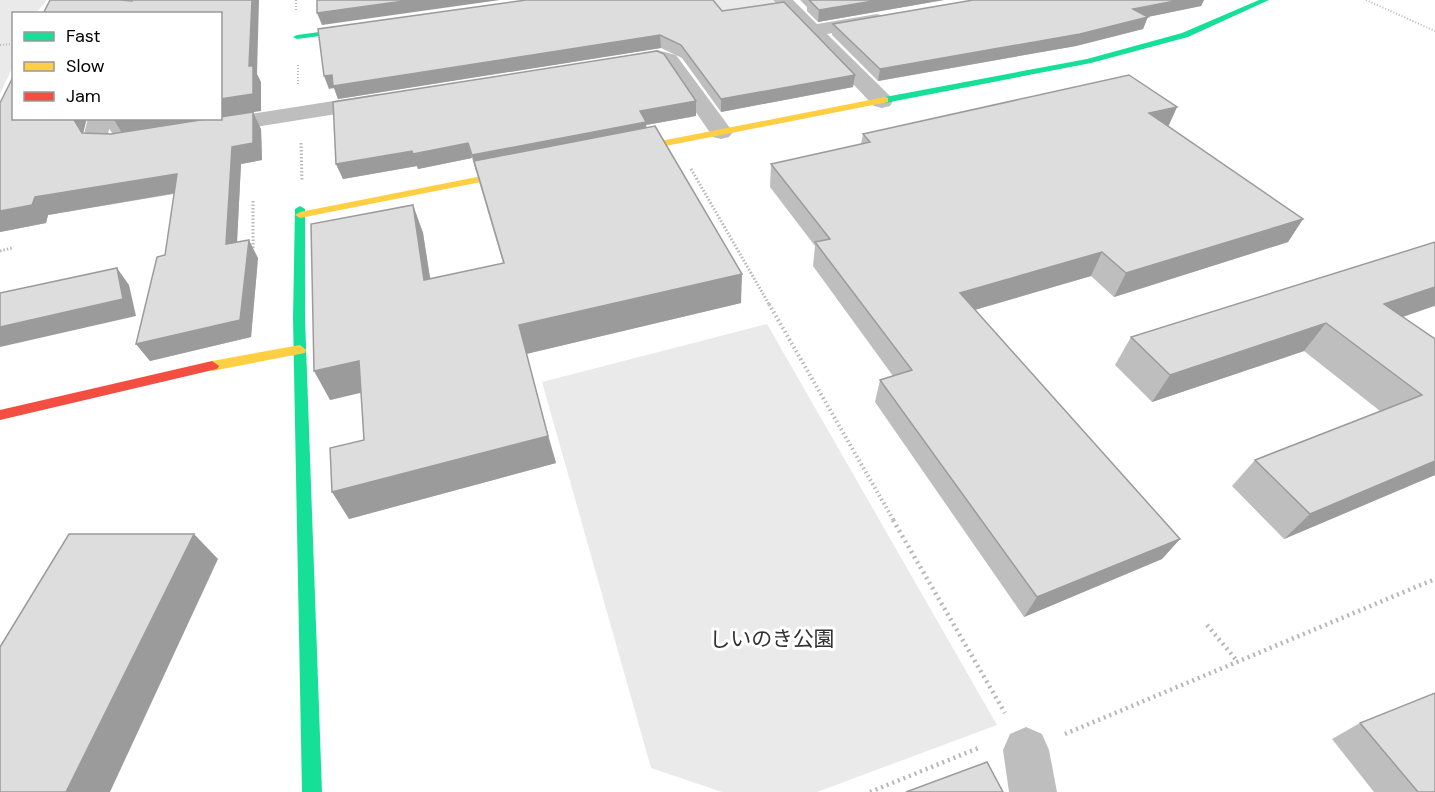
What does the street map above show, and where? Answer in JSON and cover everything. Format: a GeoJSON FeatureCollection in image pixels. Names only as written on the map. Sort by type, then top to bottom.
{"type":"FeatureCollection","features":[{"type":"Feature","properties":{"kind":"street"},"geometry":{"type":"LineString","coordinates":[[782,0],[882,101]]}},
{"type":"Feature","properties":{"kind":"street"},"geometry":{"type":"LineString","coordinates":[[602,156],[1034,73],[1147,46],[1192,32],[1265,0]]}},
{"type":"Feature","properties":{"kind":"street"},"geometry":{"type":"LineString","coordinates":[[811,31],[898,16]]}},
{"type":"Feature","properties":{"kind":"street"},"geometry":{"type":"LineString","coordinates":[[297,37],[384,25]]}},
{"type":"Feature","properties":{"kind":"street"},"geometry":{"type":"LineString","coordinates":[[605,64],[649,57],[667,58],[678,69],[721,132]]}},
{"type":"Feature","properties":{"kind":"street"},"geometry":{"type":"LineString","coordinates":[[197,130],[400,97]]}},
{"type":"Feature","properties":{"kind":"street"},"geometry":{"type":"LineString","coordinates":[[100,120],[96,134],[101,143],[153,137]]}},
{"type":"Feature","properties":{"kind":"street"},"geometry":{"type":"LineString","coordinates":[[312,792],[300,350],[300,212],[534,169]]}},
{"type":"Feature","properties":{"kind":"street"},"geometry":{"type":"LineString","coordinates":[[0,415],[214,366],[300,350]]}},
{"type":"Feature","properties":{"kind":"path"},"geometry":{"type":"LineString","coordinates":[[44,12],[52,0]]}},
{"type":"Feature","properties":{"kind":"path"},"geometry":{"type":"LineString","coordinates":[[1366,0],[1435,31]]}},
{"type":"Feature","properties":{"kind":"path"},"geometry":{"type":"LineString","coordinates":[[46,6],[57,5]]}},
{"type":"Feature","properties":{"kind":"path"},"geometry":{"type":"LineString","coordinates":[[689,164],[1029,771]]}},
{"type":"Feature","properties":{"kind":"path"},"geometry":{"type":"LineString","coordinates":[[253,248],[254,201]]}},
{"type":"Feature","properties":{"kind":"path"},"geometry":{"type":"LineString","coordinates":[[0,250],[12,248]]}},
{"type":"Feature","properties":{"kind":"path"},"geometry":{"type":"LineString","coordinates":[[1029,771],[1238,662],[1435,579]]}},
{"type":"Feature","properties":{"kind":"path"},"geometry":{"type":"LineString","coordinates":[[1207,625],[1238,662]]}},
{"type":"Feature","properties":{"kind":"path"},"geometry":{"type":"LineString","coordinates":[[870,792],[988,744],[1029,771]]}},
{"type":"Feature","properties":{"kind":"green space"},"geometry":{"type":"Polygon","coordinates":[[[0,0],[47,0],[37,12],[12,12],[12,68],[0,94],[0,0]]]}},
{"type":"Feature","properties":{"kind":"green space"},"geometry":{"type":"Polygon","coordinates":[[[644,0],[772,0],[782,11],[664,30],[644,0]]]}},
{"type":"Feature","properties":{"kind":"green space","name":"しいのき公園"},"geometry":{"type":"Polygon","coordinates":[[[767,324],[997,725],[817,792],[722,792],[651,768],[542,382],[767,324]]]}},
{"type":"Feature","properties":{"kind":"building"},"geometry":{"type":"Polygon","coordinates":[[[50,0],[252,0],[249,66],[253,66],[253,94],[222,99],[222,12],[44,12],[50,0]]]}},
{"type":"Feature","properties":{"kind":"building"},"geometry":{"type":"Polygon","coordinates":[[[317,0],[411,0],[317,13],[317,0]]]}},
{"type":"Feature","properties":{"kind":"building"},"geometry":{"type":"Polygon","coordinates":[[[526,0],[713,0],[722,11],[784,2],[855,75],[721,99],[681,45],[660,35],[333,86],[332,75],[324,76],[318,29],[526,0]]]}},
{"type":"Feature","properties":{"kind":"building"},"geometry":{"type":"Polygon","coordinates":[[[809,0],[879,0],[819,10],[809,0]]]}},
{"type":"Feature","properties":{"kind":"building"},"geometry":{"type":"Polygon","coordinates":[[[973,0],[1180,0],[1133,9],[1148,17],[1080,34],[880,69],[833,24],[973,0]]]}},
{"type":"Feature","properties":{"kind":"building"},"geometry":{"type":"Polygon","coordinates":[[[657,51],[664,54],[696,101],[640,111],[646,122],[472,155],[468,143],[413,154],[412,151],[336,164],[333,102],[657,51]]]}},
{"type":"Feature","properties":{"kind":"building"},"geometry":{"type":"Polygon","coordinates":[[[1129,75],[1177,107],[1149,113],[1303,219],[1126,273],[1102,252],[960,293],[1180,539],[1037,597],[880,380],[912,370],[815,242],[830,239],[771,164],[870,142],[863,134],[1129,75]]]}},
{"type":"Feature","properties":{"kind":"building"},"geometry":{"type":"Polygon","coordinates":[[[12,79],[12,120],[74,120],[82,133],[111,134],[200,120],[222,120],[222,117],[253,112],[253,143],[232,147],[226,244],[249,240],[240,320],[136,344],[157,257],[165,255],[177,174],[35,197],[32,205],[0,211],[0,103],[12,79]]]}},
{"type":"Feature","properties":{"kind":"building"},"geometry":{"type":"Polygon","coordinates":[[[655,126],[742,274],[519,325],[548,436],[332,492],[330,448],[364,440],[359,361],[314,371],[311,224],[413,205],[424,280],[504,263],[474,161],[655,126]]]}},
{"type":"Feature","properties":{"kind":"building"},"geometry":{"type":"Polygon","coordinates":[[[1435,242],[1435,287],[1384,304],[1435,339],[1435,461],[1310,514],[1255,460],[1422,395],[1326,323],[1170,375],[1131,337],[1435,242]]]}},
{"type":"Feature","properties":{"kind":"building"},"geometry":{"type":"Polygon","coordinates":[[[117,268],[123,299],[0,327],[0,293],[117,268]]]}},
{"type":"Feature","properties":{"kind":"building"},"geometry":{"type":"Polygon","coordinates":[[[69,534],[194,534],[66,792],[0,792],[0,647],[69,534]]]}},
{"type":"Feature","properties":{"kind":"building"},"geometry":{"type":"Polygon","coordinates":[[[1435,693],[1435,792],[1418,792],[1360,723],[1435,693]]]}},
{"type":"Feature","properties":{"kind":"building"},"geometry":{"type":"Polygon","coordinates":[[[987,762],[1003,792],[906,792],[987,762]]]}},
{"type":"Feature","properties":{"kind":"traffic: fast"},"geometry":{"type":"LineString","coordinates":[[885,100],[1088,61],[1185,35],[1265,0]]}},
{"type":"Feature","properties":{"kind":"traffic: fast"},"geometry":{"type":"LineString","coordinates":[[297,37],[364,28]]}},
{"type":"Feature","properties":{"kind":"traffic: fast"},"geometry":{"type":"LineString","coordinates":[[300,209],[299,318],[312,792]]}},
{"type":"Feature","properties":{"kind":"traffic: slow"},"geometry":{"type":"LineString","coordinates":[[620,152],[885,100]]}},
{"type":"Feature","properties":{"kind":"traffic: slow"},"geometry":{"type":"LineString","coordinates":[[300,215],[523,171]]}},
{"type":"Feature","properties":{"kind":"traffic: slow"},"geometry":{"type":"LineString","coordinates":[[212,366],[300,350]]}},
{"type":"Feature","properties":{"kind":"traffic: jam"},"geometry":{"type":"LineString","coordinates":[[0,415],[212,366]]}}]}
